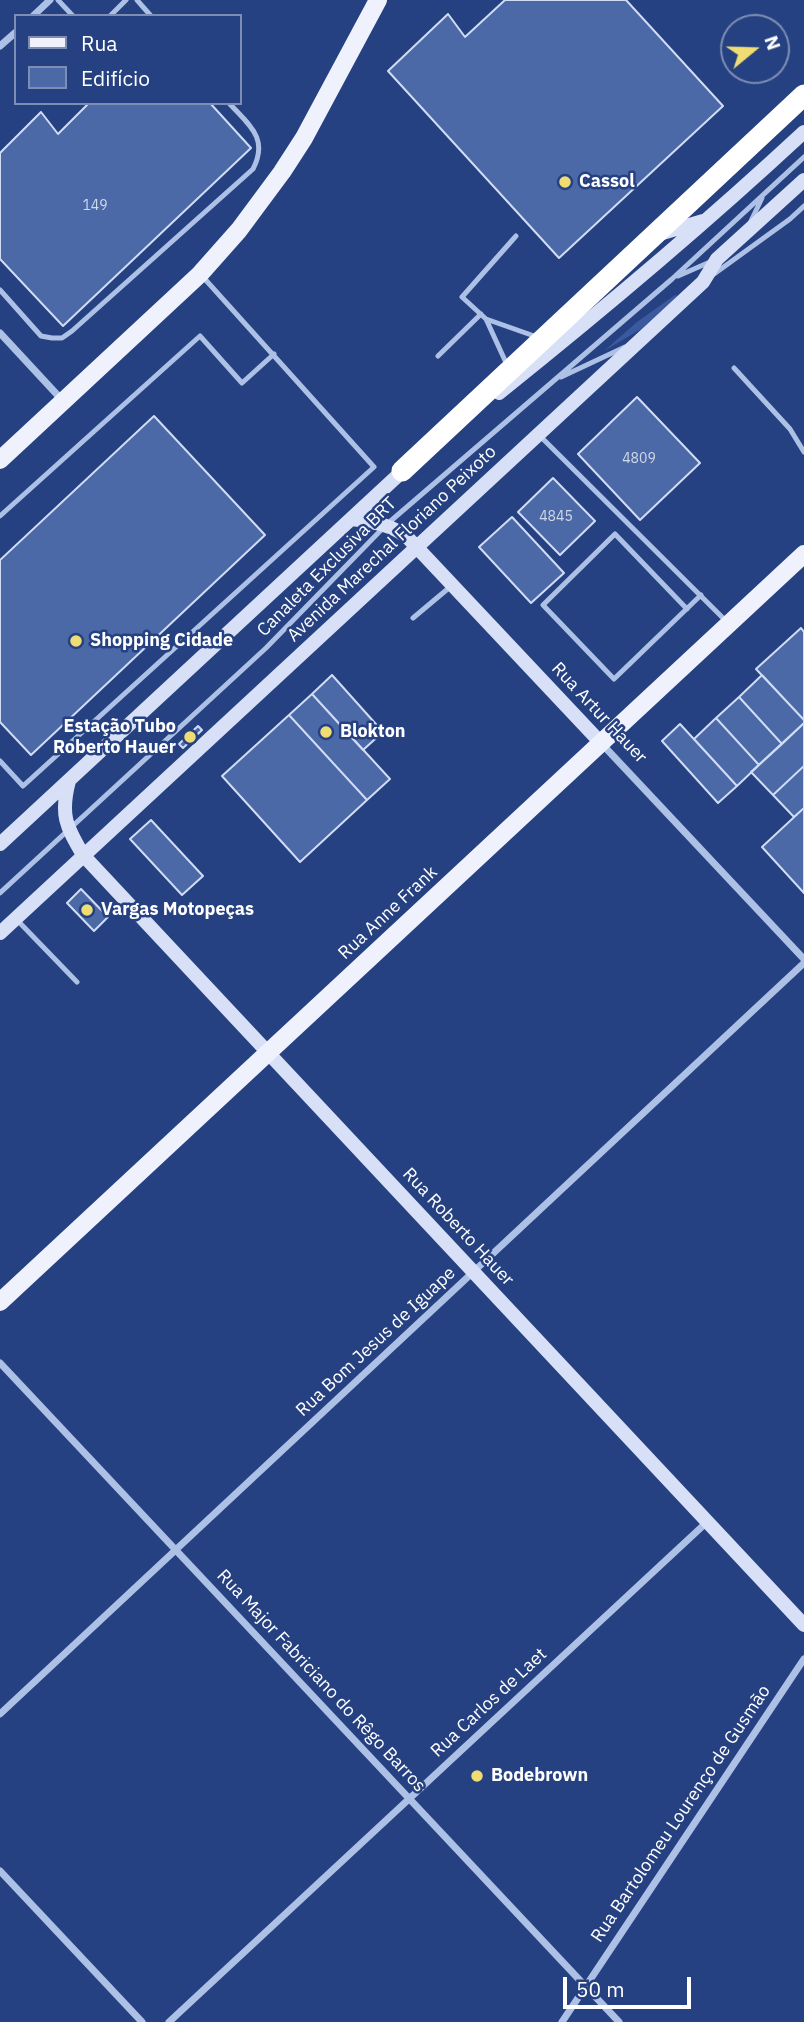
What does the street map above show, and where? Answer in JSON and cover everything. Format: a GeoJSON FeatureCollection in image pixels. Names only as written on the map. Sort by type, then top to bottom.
{"type":"FeatureCollection","features":[{"type":"Feature","properties":{"kind":"highway"},"geometry":{"type":"LineString","coordinates":[[402,471],[804,95]]}},
{"type":"Feature","properties":{"kind":"main road"},"geometry":{"type":"LineString","coordinates":[[363,27],[370,0]]}},
{"type":"Feature","properties":{"kind":"main road"},"geometry":{"type":"LineString","coordinates":[[0,460],[200,274],[239,230],[304,138],[378,0]]}},
{"type":"Feature","properties":{"kind":"main road","name":"Rua Anne Frank"},"geometry":{"type":"LineString","coordinates":[[0,1302],[804,554]]}},
{"type":"Feature","properties":{"kind":"street"},"geometry":{"type":"LineString","coordinates":[[35,14],[50,0]]}},
{"type":"Feature","properties":{"kind":"street"},"geometry":{"type":"LineString","coordinates":[[0,46],[14,34]]}},
{"type":"Feature","properties":{"kind":"street"},"geometry":{"type":"LineString","coordinates":[[0,844],[402,471],[605,308],[751,182],[804,132]]}},
{"type":"Feature","properties":{"kind":"street","name":"Avenida Marechal Floriano Peixoto"},"geometry":{"type":"LineString","coordinates":[[0,933],[703,282],[717,259],[804,180]]}},
{"type":"Feature","properties":{"kind":"street"},"geometry":{"type":"LineString","coordinates":[[653,236],[708,219]]}},
{"type":"Feature","properties":{"kind":"street"},"geometry":{"type":"LineString","coordinates":[[0,333],[63,401]]}},
{"type":"Feature","properties":{"kind":"street","name":"Rua Artur Hauer"},"geometry":{"type":"LineString","coordinates":[[351,519],[386,525],[398,530],[417,547],[804,961]]}},
{"type":"Feature","properties":{"kind":"street"},"geometry":{"type":"LineString","coordinates":[[68,781],[65,797],[68,830]]}},
{"type":"Feature","properties":{"kind":"street","name":"Rua Roberto Hauer"},"geometry":{"type":"LineString","coordinates":[[68,830],[83,855],[804,1625]]}},
{"type":"Feature","properties":{"kind":"street","name":"Rua Bom Jesus de Iguape"},"geometry":{"type":"LineString","coordinates":[[0,1714],[804,961]]}},
{"type":"Feature","properties":{"kind":"street","name":"Rua Major Fabriciano do Rêgo Barros"},"geometry":{"type":"LineString","coordinates":[[0,1363],[619,2022]]}},
{"type":"Feature","properties":{"kind":"street","name":"Rua Carlos de Laet"},"geometry":{"type":"LineString","coordinates":[[169,2022],[708,1521]]}},
{"type":"Feature","properties":{"kind":"street","name":"Rua Bartolomeu Lourenço de Gusmão"},"geometry":{"type":"LineString","coordinates":[[562,2022],[804,1659]]}},
{"type":"Feature","properties":{"kind":"street"},"geometry":{"type":"LineString","coordinates":[[0,1871],[142,2022]]}},
{"type":"Feature","properties":{"kind":"lane"},"geometry":{"type":"LineString","coordinates":[[58,0],[71,14]]}},
{"type":"Feature","properties":{"kind":"lane"},"geometry":{"type":"LineString","coordinates":[[112,14],[127,0]]}},
{"type":"Feature","properties":{"kind":"lane"},"geometry":{"type":"LineString","coordinates":[[137,0],[148,14]]}},
{"type":"Feature","properties":{"kind":"lane"},"geometry":{"type":"LineString","coordinates":[[0,290],[41,336],[62,338],[72,331],[253,169],[260,156],[259,140],[231,105]]}},
{"type":"Feature","properties":{"kind":"lane","name":"Canaleta Exclusiva BRT"},"geometry":{"type":"LineString","coordinates":[[0,893],[266,648],[386,525],[672,279],[804,158]]}},
{"type":"Feature","properties":{"kind":"lane","name":"Canaleta Exclusiva BRT"},"geometry":{"type":"LineString","coordinates":[[745,233],[764,195]]}},
{"type":"Feature","properties":{"kind":"lane","name":"Canaleta Exclusiva BRT"},"geometry":{"type":"LineString","coordinates":[[703,282],[804,206]]}},
{"type":"Feature","properties":{"kind":"lane"},"geometry":{"type":"LineString","coordinates":[[516,236],[462,297],[483,316],[542,339]]}},
{"type":"Feature","properties":{"kind":"lane","name":"Canaleta Exclusiva BRT"},"geometry":{"type":"LineString","coordinates":[[672,279],[764,237]]}},
{"type":"Feature","properties":{"kind":"lane"},"geometry":{"type":"LineString","coordinates":[[0,761],[23,786],[374,467],[200,274]]}},
{"type":"Feature","properties":{"kind":"lane"},"geometry":{"type":"LineString","coordinates":[[438,356],[483,316]]}},
{"type":"Feature","properties":{"kind":"lane"},"geometry":{"type":"LineString","coordinates":[[483,316],[510,370]]}},
{"type":"Feature","properties":{"kind":"lane"},"geometry":{"type":"LineString","coordinates":[[0,516],[200,336],[242,383],[274,354]]}},
{"type":"Feature","properties":{"kind":"lane","name":"Canaleta Exclusiva BRT"},"geometry":{"type":"LineString","coordinates":[[555,380],[641,340]]}},
{"type":"Feature","properties":{"kind":"lane"},"geometry":{"type":"LineString","coordinates":[[734,368],[790,429],[804,452]]}},
{"type":"Feature","properties":{"kind":"lane"},"geometry":{"type":"LineString","coordinates":[[539,434],[729,624]]}},
{"type":"Feature","properties":{"kind":"lane"},"geometry":{"type":"LineString","coordinates":[[687,609],[615,534],[543,605],[614,679],[687,609],[701,595]]}},
{"type":"Feature","properties":{"kind":"lane"},"geometry":{"type":"LineString","coordinates":[[413,618],[453,585]]}},
{"type":"Feature","properties":{"kind":"lane"},"geometry":{"type":"LineString","coordinates":[[15,919],[77,982]]}},
{"type":"Feature","properties":{"kind":"shaded area"},"geometry":{"type":"Polygon","coordinates":[[[675,295],[678,296],[641,329],[604,351],[637,322],[675,295]]]}},
{"type":"Feature","properties":{"kind":"building","name":"Cassol"},"geometry":{"type":"Polygon","coordinates":[[[505,0],[626,0],[723,106],[559,258],[388,71],[448,14],[465,37],[505,0]]]}},
{"type":"Feature","properties":{"kind":"building"},"geometry":{"type":"Polygon","coordinates":[[[87,105],[212,105],[251,148],[63,326],[0,259],[0,153],[41,112],[58,134],[87,105]]]}},
{"type":"Feature","properties":{"kind":"building"},"geometry":{"type":"Polygon","coordinates":[[[637,397],[700,463],[640,520],[578,454],[637,397]]]}},
{"type":"Feature","properties":{"kind":"building","name":"Shopping Cidade"},"geometry":{"type":"Polygon","coordinates":[[[154,416],[265,535],[31,755],[0,722],[0,560],[154,416]]]}},
{"type":"Feature","properties":{"kind":"building"},"geometry":{"type":"Polygon","coordinates":[[[553,478],[595,521],[560,555],[518,512],[553,478]]]}},
{"type":"Feature","properties":{"kind":"building"},"geometry":{"type":"Polygon","coordinates":[[[512,517],[564,573],[531,603],[479,547],[512,517]]]}},
{"type":"Feature","properties":{"kind":"building"},"geometry":{"type":"Polygon","coordinates":[[[801,628],[804,632],[804,720],[756,669],[801,628]]]}},
{"type":"Feature","properties":{"kind":"building"},"geometry":{"type":"Polygon","coordinates":[[[332,675],[383,732],[363,750],[312,694],[332,675]]]}},
{"type":"Feature","properties":{"kind":"building"},"geometry":{"type":"Polygon","coordinates":[[[762,675],[804,720],[782,744],[739,697],[762,675]]]}},
{"type":"Feature","properties":{"kind":"building","name":"Blokton"},"geometry":{"type":"Polygon","coordinates":[[[312,694],[390,779],[367,800],[289,715],[312,694]]]}},
{"type":"Feature","properties":{"kind":"building"},"geometry":{"type":"Polygon","coordinates":[[[739,697],[782,744],[759,765],[716,718],[739,697]]]}},
{"type":"Feature","properties":{"kind":"building"},"geometry":{"type":"Polygon","coordinates":[[[289,715],[367,800],[300,862],[222,776],[289,715]]]}},
{"type":"Feature","properties":{"kind":"building"},"geometry":{"type":"Polygon","coordinates":[[[716,718],[759,765],[737,786],[694,739],[716,718]]]}},
{"type":"Feature","properties":{"kind":"building"},"geometry":{"type":"Polygon","coordinates":[[[804,723],[804,766],[773,795],[751,772],[804,723]]]}},
{"type":"Feature","properties":{"kind":"building"},"geometry":{"type":"Polygon","coordinates":[[[680,724],[737,786],[718,803],[662,741],[680,724]]]}},
{"type":"Feature","properties":{"kind":"building","name":"Estação Tubo Roberto Hauer"},"geometry":{"type":"Polygon","coordinates":[[[198,726],[202,730],[183,748],[179,744],[198,726]]]}},
{"type":"Feature","properties":{"kind":"building"},"geometry":{"type":"Polygon","coordinates":[[[804,766],[804,808],[794,817],[773,795],[804,766]]]}},
{"type":"Feature","properties":{"kind":"building"},"geometry":{"type":"Polygon","coordinates":[[[804,808],[804,893],[762,847],[804,808]]]}},
{"type":"Feature","properties":{"kind":"building"},"geometry":{"type":"Polygon","coordinates":[[[151,820],[203,876],[182,895],[130,839],[151,820]]]}},
{"type":"Feature","properties":{"kind":"building","name":"Vargas Motopeças"},"geometry":{"type":"Polygon","coordinates":[[[81,889],[108,917],[94,931],[67,903],[81,889]]]}},
{"type":"Feature","properties":{"kind":"place","name":"Cassol"},"geometry":{"type":"Point","coordinates":[565,182]}},
{"type":"Feature","properties":{"kind":"place","name":"Shopping Cidade"},"geometry":{"type":"Point","coordinates":[76,641]}},
{"type":"Feature","properties":{"kind":"place","name":"Blokton"},"geometry":{"type":"Point","coordinates":[326,732]}},
{"type":"Feature","properties":{"kind":"place","name":"Estação Tubo Roberto Hauer"},"geometry":{"type":"Point","coordinates":[190,737]}},
{"type":"Feature","properties":{"kind":"place","name":"Vargas Motopeças"},"geometry":{"type":"Point","coordinates":[87,910]}},
{"type":"Feature","properties":{"kind":"place","name":"Bodebrown"},"geometry":{"type":"Point","coordinates":[477,1776]}}]}
